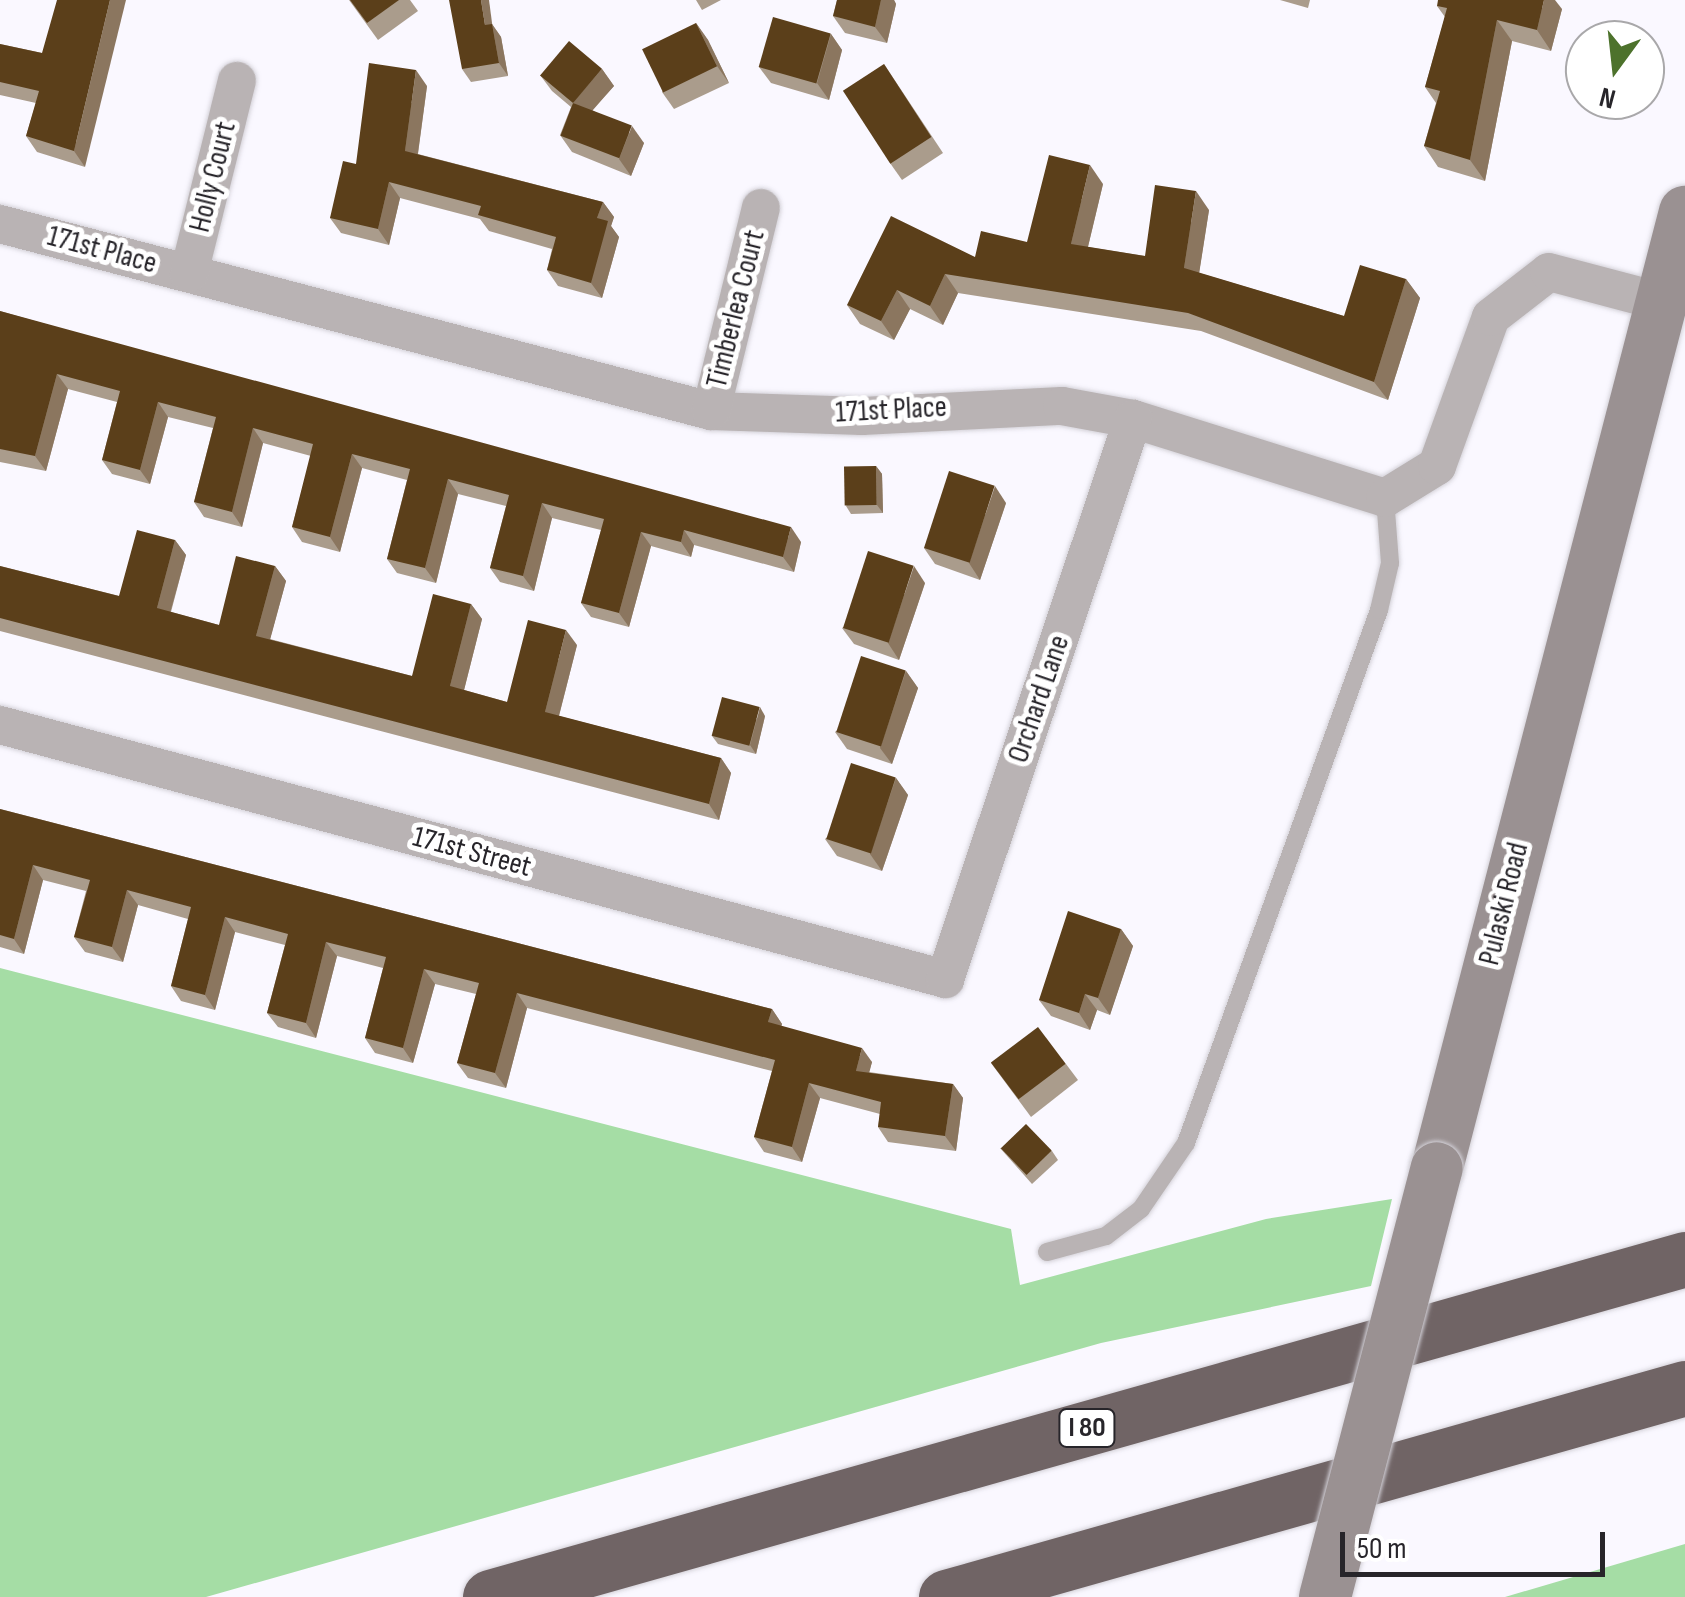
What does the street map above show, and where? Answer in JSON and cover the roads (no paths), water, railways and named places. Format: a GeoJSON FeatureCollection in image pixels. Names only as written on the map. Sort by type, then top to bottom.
{"type":"FeatureCollection","features":[{"type":"Feature","properties":{"kind":"highway","name":"I 80"},"geometry":{"type":"LineString","coordinates":[[490,1597],[1685,1259]]}},
{"type":"Feature","properties":{"kind":"highway"},"geometry":{"type":"LineString","coordinates":[[946,1597],[1685,1388]]}},
{"type":"Feature","properties":{"kind":"main road","name":"Pulaski Road"},"geometry":{"type":"LineString","coordinates":[[1324,1597],[1685,212]]}},
{"type":"Feature","properties":{"kind":"street","name":"Holly Court"},"geometry":{"type":"LineString","coordinates":[[189,273],[237,81]]}},
{"type":"Feature","properties":{"kind":"street","name":"Timberlea Court"},"geometry":{"type":"LineString","coordinates":[[711,410],[762,208]]}},
{"type":"Feature","properties":{"kind":"street","name":"171st Place"},"geometry":{"type":"LineString","coordinates":[[0,224],[711,410],[862,416],[982,404],[1133,419],[1385,498]]}},
{"type":"Feature","properties":{"kind":"street"},"geometry":{"type":"LineString","coordinates":[[1385,498],[1437,466],[1491,317],[1549,272],[1660,301]]}},
{"type":"Feature","properties":{"kind":"street","name":"Orchard Lane"},"geometry":{"type":"LineString","coordinates":[[944,980],[1133,419]]}},
{"type":"Feature","properties":{"kind":"street","name":"171st Street"},"geometry":{"type":"LineString","coordinates":[[0,725],[944,980]]}},
{"type":"Feature","properties":{"kind":"lane"},"geometry":{"type":"LineString","coordinates":[[1047,1252],[1106,1236],[1142,1210],[1186,1144],[1380,610],[1390,562],[1385,498]]}}]}
